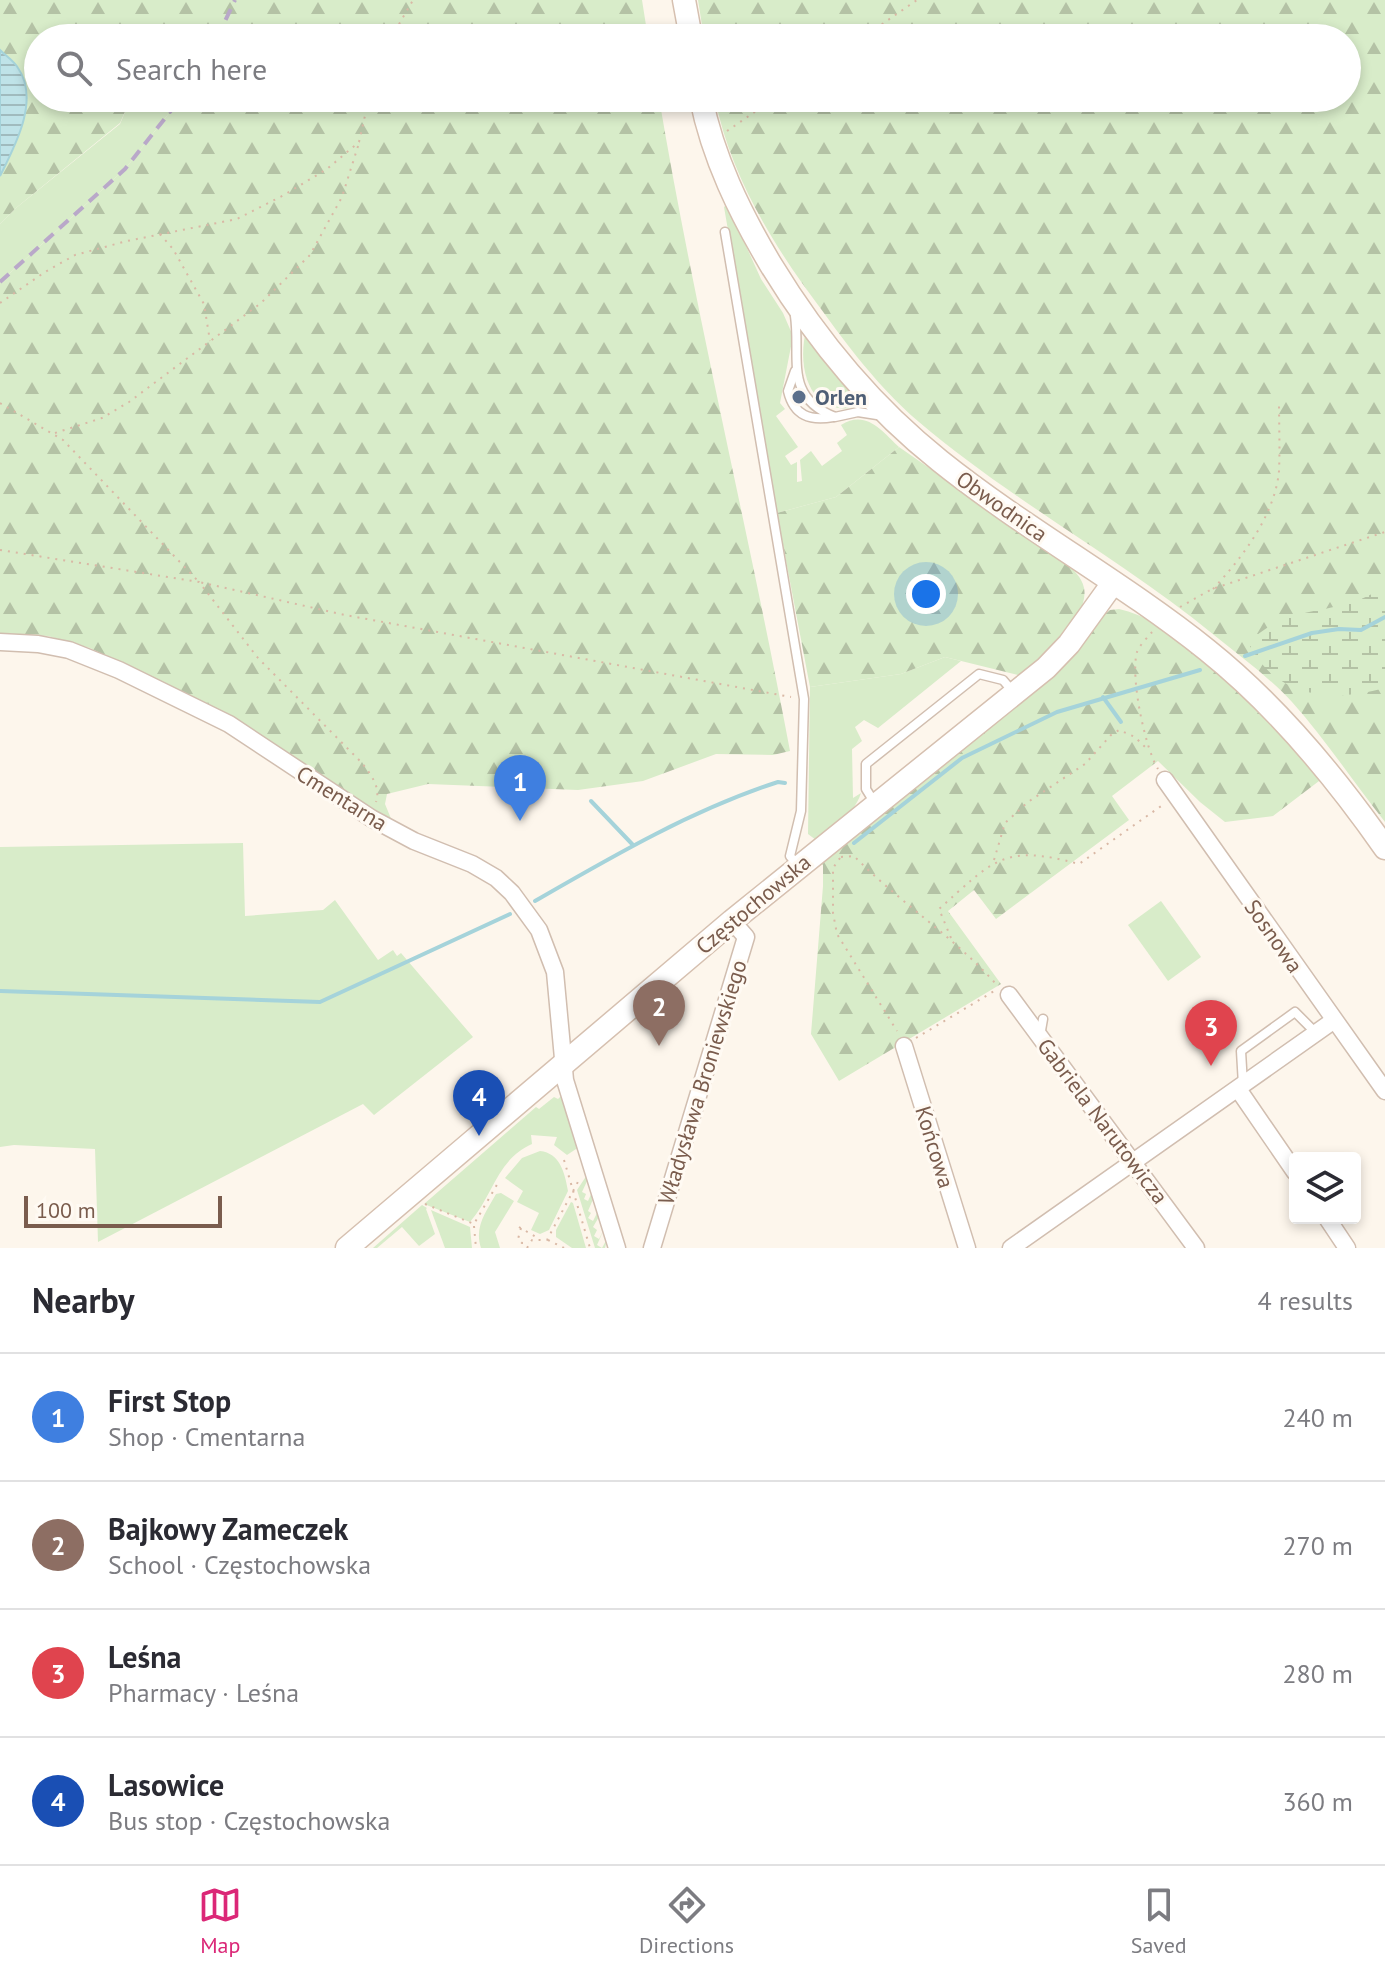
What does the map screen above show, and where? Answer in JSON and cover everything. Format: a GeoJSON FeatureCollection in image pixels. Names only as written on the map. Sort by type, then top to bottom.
{"type":"FeatureCollection","features":[{"type":"Feature","properties":{"kind":"main road"},"geometry":{"type":"LineString","coordinates":[[684,0],[688,24]]}},
{"type":"Feature","properties":{"kind":"main road","name":"Obwodnica"},"geometry":{"type":"LineString","coordinates":[[705,112],[712,141],[747,223],[792,298],[850,375],[906,432],[980,491],[1209,651],[1253,690],[1325,769],[1385,848]]}},
{"type":"Feature","properties":{"kind":"main road","name":"Częstochowska"},"geometry":{"type":"LineString","coordinates":[[351,1247],[732,921],[798,867],[835,849],[877,805],[1046,668],[1069,644],[1113,583]]}},
{"type":"Feature","properties":{"kind":"street","name":"Cmentarna"},"geometry":{"type":"LineString","coordinates":[[0,642],[69,650],[119,670],[229,724],[371,818],[496,878],[526,910],[543,940],[555,972],[562,1067]]}},
{"type":"Feature","properties":{"kind":"street","name":"Sosnowa"},"geometry":{"type":"LineString","coordinates":[[1165,780],[1385,1091]]}},
{"type":"Feature","properties":{"kind":"street","name":"Władysława Broniewskiego"},"geometry":{"type":"LineString","coordinates":[[652,1248],[746,937],[732,921]]}},
{"type":"Feature","properties":{"kind":"street","name":"Gabriela Narutowicza"},"geometry":{"type":"LineString","coordinates":[[1009,995],[1196,1248]]}},
{"type":"Feature","properties":{"kind":"street"},"geometry":{"type":"LineString","coordinates":[[1011,1248],[1333,1021]]}},
{"type":"Feature","properties":{"kind":"street","name":"Końcowa"},"geometry":{"type":"LineString","coordinates":[[904,1046],[967,1248]]}},
{"type":"Feature","properties":{"kind":"street"},"geometry":{"type":"LineString","coordinates":[[562,1067],[617,1248]]}},
{"type":"Feature","properties":{"kind":"street"},"geometry":{"type":"LineString","coordinates":[[1240,1087],[1289,1163]]}},
{"type":"Feature","properties":{"kind":"street"},"geometry":{"type":"LineString","coordinates":[[1331,1224],[1347,1248]]}},
{"type":"Feature","properties":{"kind":"lane"},"geometry":{"type":"LineString","coordinates":[[725,232],[804,699],[801,811],[790,856],[798,867]]}},
{"type":"Feature","properties":{"kind":"lane"},"geometry":{"type":"LineString","coordinates":[[792,298],[798,337],[795,370],[788,391],[801,414],[812,419],[871,413],[906,432]]}},
{"type":"Feature","properties":{"kind":"lane"},"geometry":{"type":"LineString","coordinates":[[795,370],[797,379],[814,403],[835,417]]}},
{"type":"Feature","properties":{"kind":"lane"},"geometry":{"type":"LineString","coordinates":[[877,805],[866,789],[866,764],[979,674],[1003,680],[1015,693]]}},
{"type":"Feature","properties":{"kind":"lane"},"geometry":{"type":"LineString","coordinates":[[1240,1087],[1241,1051],[1295,1012],[1316,1033]]}},
{"type":"Feature","properties":{"kind":"lane"},"geometry":{"type":"LineString","coordinates":[[1040,1037],[1043,1019]]}},
{"type":"Feature","properties":{"kind":"path"},"geometry":{"type":"LineString","coordinates":[[399,24],[413,0]]}},
{"type":"Feature","properties":{"kind":"path"},"geometry":{"type":"LineString","coordinates":[[882,24],[917,0]]}},
{"type":"Feature","properties":{"kind":"path"},"geometry":{"type":"LineString","coordinates":[[54,433],[102,418],[129,402],[261,303],[310,255],[342,197],[366,112]]}},
{"type":"Feature","properties":{"kind":"path"},"geometry":{"type":"LineString","coordinates":[[712,141],[754,112]]}},
{"type":"Feature","properties":{"kind":"path"},"geometry":{"type":"LineString","coordinates":[[0,303],[75,255],[237,219],[327,169],[359,142]]}},
{"type":"Feature","properties":{"kind":"path"},"geometry":{"type":"LineString","coordinates":[[160,234],[173,249],[204,304],[210,342]]}},
{"type":"Feature","properties":{"kind":"path"},"geometry":{"type":"LineString","coordinates":[[1212,589],[1237,562],[1263,521],[1279,474],[1279,402]]}},
{"type":"Feature","properties":{"kind":"path"},"geometry":{"type":"LineString","coordinates":[[0,403],[54,433],[97,473],[199,582],[258,658],[362,763],[379,794],[371,818]]}},
{"type":"Feature","properties":{"kind":"path"},"geometry":{"type":"LineString","coordinates":[[1147,749],[1136,689],[1137,651],[1164,618],[1212,589],[1385,532]]}},
{"type":"Feature","properties":{"kind":"path"},"geometry":{"type":"LineString","coordinates":[[0,550],[85,561],[199,582],[345,615],[804,699]]}},
{"type":"Feature","properties":{"kind":"path"},"geometry":{"type":"LineString","coordinates":[[994,861],[1005,823],[1028,802],[1085,764],[1119,730],[1135,737],[1147,749],[1165,780]]}},
{"type":"Feature","properties":{"kind":"path"},"geometry":{"type":"LineString","coordinates":[[951,938],[939,909],[994,861],[1019,856],[1050,856],[1079,864],[1176,796]]}},
{"type":"Feature","properties":{"kind":"path"},"geometry":{"type":"LineString","coordinates":[[835,849],[854,856],[876,878],[951,938],[1001,986],[904,1046],[894,1022],[864,981],[837,934],[833,913],[835,849]]}},
{"type":"Feature","properties":{"kind":"path"},"geometry":{"type":"LineString","coordinates":[[564,1160],[590,1248]]}},
{"type":"Feature","properties":{"kind":"path"},"geometry":{"type":"LineString","coordinates":[[547,1240],[585,1169],[592,1167]]}},
{"type":"Feature","properties":{"kind":"path"},"geometry":{"type":"LineString","coordinates":[[476,1248],[474,1224],[498,1183]]}},
{"type":"Feature","properties":{"kind":"path"},"geometry":{"type":"LineString","coordinates":[[422,1203],[474,1224]]}},
{"type":"Feature","properties":{"kind":"path"},"geometry":{"type":"LineString","coordinates":[[530,1243],[522,1243],[518,1239],[520,1228],[564,1248]]}},
{"type":"Feature","properties":{"kind":"path"},"geometry":{"type":"LineString","coordinates":[[527,1248],[538,1238]]}},
{"type":"Feature","properties":{"kind":"green space"},"geometry":{"type":"Polygon","coordinates":[[[0,0],[642,0],[646,24],[24,24],[24,112],[125,112],[120,123],[0,224],[0,176],[15,146],[19,69],[0,50],[0,0]]]}},
{"type":"Feature","properties":{"kind":"green space"},"geometry":{"type":"Polygon","coordinates":[[[698,0],[1385,0],[1385,822],[1304,716],[1265,676],[1141,580],[955,451],[886,390],[842,338],[774,240],[738,171],[718,112],[1361,112],[1361,24],[702,24],[698,0]]]}},
{"type":"Feature","properties":{"kind":"green space"},"geometry":{"type":"Polygon","coordinates":[[[125,112],[170,112],[125,169],[0,282],[0,224],[120,124],[125,112]]]}},
{"type":"Feature","properties":{"kind":"green space"},"geometry":{"type":"Polygon","coordinates":[[[170,112],[662,112],[689,262],[790,751],[773,755],[716,754],[643,781],[578,790],[428,784],[387,794],[385,804],[392,821],[384,819],[233,719],[90,648],[48,636],[0,633],[0,282],[125,169],[170,112]]]}},
{"type":"Feature","properties":{"kind":"green space"},"geometry":{"type":"Polygon","coordinates":[[[727,204],[761,279],[783,313],[793,336],[780,403],[785,409],[776,416],[798,447],[785,456],[791,465],[797,462],[797,482],[802,481],[800,460],[811,451],[822,466],[842,451],[837,443],[847,435],[841,425],[850,421],[858,419],[873,424],[899,447],[836,497],[777,513],[724,207],[727,204]]]}},
{"type":"Feature","properties":{"kind":"green space"},"geometry":{"type":"Polygon","coordinates":[[[805,335],[864,405],[847,409],[821,401],[807,379],[803,350],[805,335]]]}},
{"type":"Feature","properties":{"kind":"green space"},"geometry":{"type":"Polygon","coordinates":[[[899,447],[1066,563],[1081,580],[1084,599],[1073,624],[1026,677],[945,657],[901,674],[810,687],[777,513],[836,497],[899,447]]]}},
{"type":"Feature","properties":{"kind":"green space"},"geometry":{"type":"Polygon","coordinates":[[[1385,588],[1385,688],[1344,695],[1306,692],[1273,675],[1259,661],[1248,642],[1283,620],[1348,604],[1385,588]]]}},
{"type":"Feature","properties":{"kind":"green space"},"geometry":{"type":"Polygon","coordinates":[[[1119,609],[1146,618],[1201,656],[1255,706],[1323,778],[1273,816],[1225,822],[1158,761],[1112,796],[1129,820],[996,919],[974,890],[948,911],[1001,984],[839,1081],[811,1034],[823,886],[823,865],[819,862],[1110,610],[1119,609]]]}},
{"type":"Feature","properties":{"kind":"green space"},"geometry":{"type":"Polygon","coordinates":[[[945,657],[961,661],[878,728],[864,720],[855,727],[862,741],[852,749],[853,798],[861,793],[848,814],[816,840],[808,834],[810,687],[901,674],[945,657]]]}},
{"type":"Feature","properties":{"kind":"green space"},"geometry":{"type":"Polygon","coordinates":[[[243,843],[245,916],[323,910],[335,900],[378,960],[393,950],[397,956],[401,953],[473,1037],[374,1115],[363,1104],[98,1242],[95,1149],[0,1147],[0,847],[243,843]]]}},
{"type":"Feature","properties":{"kind":"green space"},"geometry":{"type":"Polygon","coordinates":[[[1161,901],[1201,957],[1168,981],[1128,925],[1161,901]]]}},
{"type":"Feature","properties":{"kind":"green space"},"geometry":{"type":"Polygon","coordinates":[[[561,1096],[579,1147],[567,1155],[554,1145],[557,1137],[531,1135],[532,1144],[503,1168],[470,1222],[424,1204],[536,1107],[539,1109],[554,1097],[558,1099],[561,1096]]]}},
{"type":"Feature","properties":{"kind":"green space"},"geometry":{"type":"Polygon","coordinates":[[[540,1151],[557,1160],[568,1191],[549,1230],[540,1234],[531,1230],[539,1213],[517,1202],[523,1191],[505,1178],[522,1158],[540,1151]]]}},
{"type":"Feature","properties":{"kind":"green space"},"geometry":{"type":"Polygon","coordinates":[[[587,1175],[582,1192],[588,1201],[592,1192],[594,1197],[588,1218],[593,1221],[598,1211],[600,1215],[593,1227],[597,1230],[594,1236],[599,1239],[604,1229],[597,1245],[602,1248],[595,1248],[577,1190],[587,1175]]]}},
{"type":"Feature","properties":{"kind":"green space"},"geometry":{"type":"Polygon","coordinates":[[[501,1193],[514,1201],[495,1232],[500,1248],[481,1248],[479,1233],[482,1220],[496,1194],[501,1193]]]}},
{"type":"Feature","properties":{"kind":"green space"},"geometry":{"type":"Polygon","coordinates":[[[571,1202],[586,1248],[572,1248],[556,1237],[556,1230],[571,1202]]]}},
{"type":"Feature","properties":{"kind":"green space"},"geometry":{"type":"Polygon","coordinates":[[[422,1205],[427,1208],[435,1234],[419,1246],[402,1227],[373,1248],[422,1205]]]}},
{"type":"Feature","properties":{"kind":"green space"},"geometry":{"type":"Polygon","coordinates":[[[431,1210],[470,1227],[472,1248],[445,1248],[431,1210]]]}},
{"type":"Feature","properties":{"kind":"water"},"geometry":{"type":"Polygon","coordinates":[[[0,50],[18,68],[24,81],[25,112],[0,176],[0,50]]]}},
{"type":"Feature","properties":{"kind":"waterway"},"geometry":{"type":"LineString","coordinates":[[1245,656],[1312,633],[1361,630],[1385,617]]}},
{"type":"Feature","properties":{"kind":"waterway"},"geometry":{"type":"LineString","coordinates":[[854,843],[962,758],[1057,712],[1200,670]]}},
{"type":"Feature","properties":{"kind":"waterway"},"geometry":{"type":"LineString","coordinates":[[1103,697],[1121,722]]}},
{"type":"Feature","properties":{"kind":"waterway"},"geometry":{"type":"LineString","coordinates":[[535,901],[684,820],[746,793],[778,782],[785,783]]}},
{"type":"Feature","properties":{"kind":"waterway"},"geometry":{"type":"LineString","coordinates":[[591,801],[633,845]]}},
{"type":"Feature","properties":{"kind":"waterway"},"geometry":{"type":"LineString","coordinates":[[0,991],[320,1002],[510,914]]}},
{"type":"Feature","properties":{"kind":"railway"},"geometry":{"type":"LineString","coordinates":[[224,24],[235,0]]}},
{"type":"Feature","properties":{"kind":"railway"},"geometry":{"type":"LineString","coordinates":[[0,282],[125,169],[170,112]]}},
{"type":"Feature","properties":{"kind":"place","name":"Orlen"},"geometry":{"type":"Point","coordinates":[799,397]}},
{"type":"Feature","properties":{"kind":"place","name":"First Stop"},"geometry":{"type":"Point","coordinates":[520,821]}},
{"type":"Feature","properties":{"kind":"place","name":"Bajkowy Zameczek"},"geometry":{"type":"Point","coordinates":[659,1046]}},
{"type":"Feature","properties":{"kind":"place","name":"Leśna"},"geometry":{"type":"Point","coordinates":[1211,1066]}},
{"type":"Feature","properties":{"kind":"place","name":"Lasowice"},"geometry":{"type":"Point","coordinates":[479,1136]}}]}
